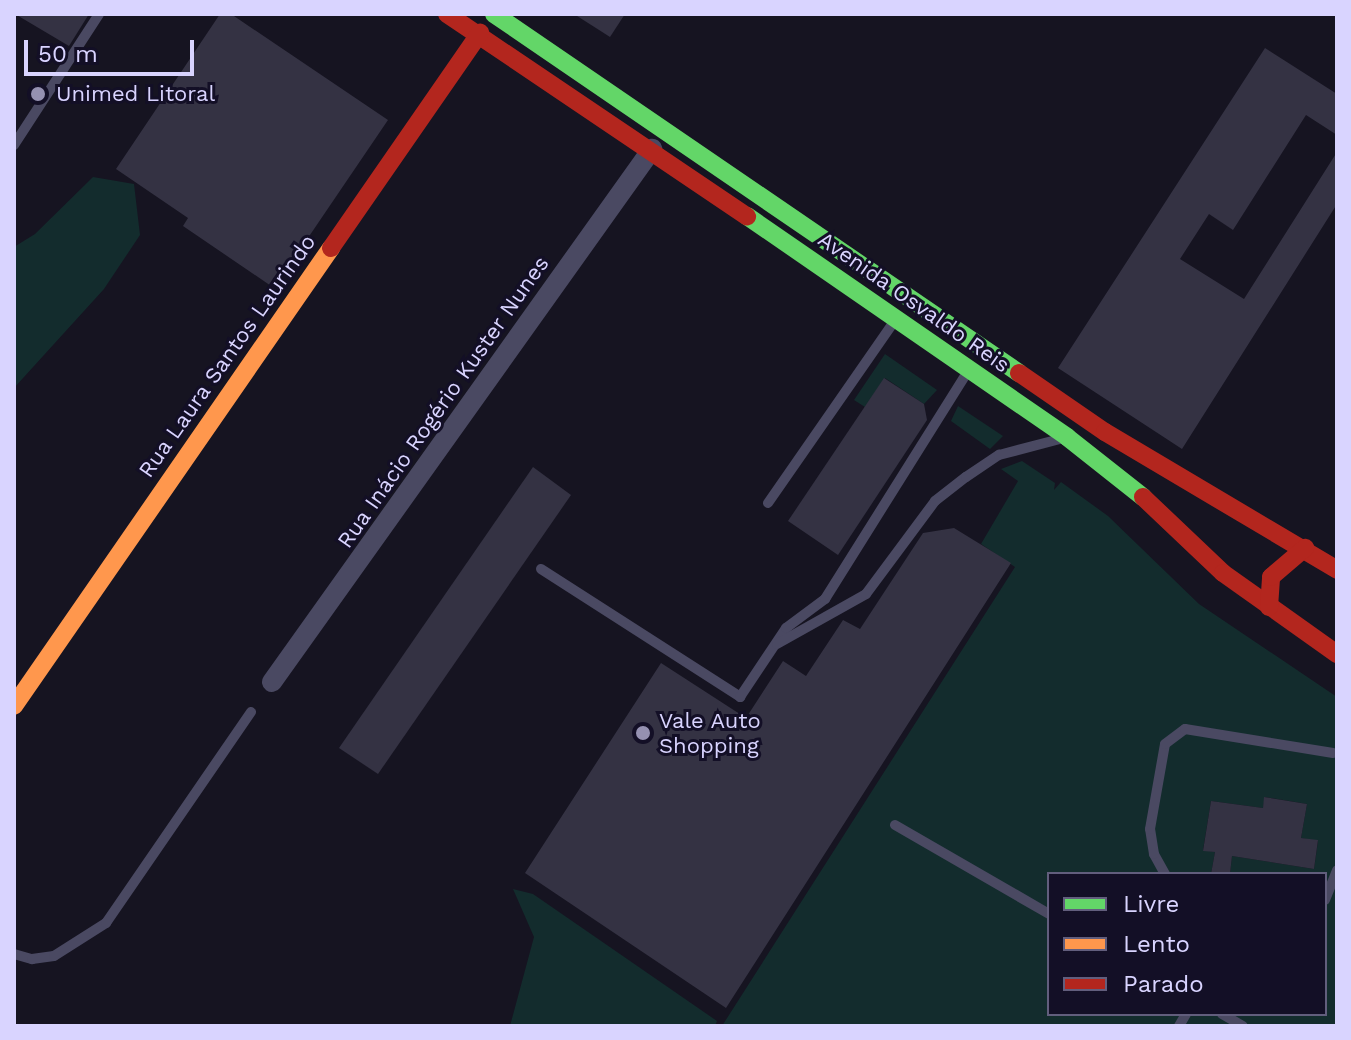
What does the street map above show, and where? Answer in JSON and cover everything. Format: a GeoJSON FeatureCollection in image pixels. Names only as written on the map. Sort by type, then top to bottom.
{"type":"FeatureCollection","features":[{"type":"Feature","properties":{"kind":"main road","name":"Avenida Osvaldo Reis"},"geometry":{"type":"LineString","coordinates":[[447,14],[652,149],[1067,437],[1132,486],[1223,573],[1337,654]]}},
{"type":"Feature","properties":{"kind":"main road","name":"Avenida Osvaldo Reis"},"geometry":{"type":"LineString","coordinates":[[494,14],[1105,432],[1305,548],[1337,570]]}},
{"type":"Feature","properties":{"kind":"main road","name":"Rua Laura Santos Laurindo"},"geometry":{"type":"LineString","coordinates":[[14,706],[480,33]]}},
{"type":"Feature","properties":{"kind":"main road"},"geometry":{"type":"LineString","coordinates":[[1269,607],[1271,577],[1279,565],[1305,548]]}},
{"type":"Feature","properties":{"kind":"street","name":"Rua Inácio Rogério Kuster Nunes"},"geometry":{"type":"LineString","coordinates":[[272,682],[652,149]]}},
{"type":"Feature","properties":{"kind":"lane"},"geometry":{"type":"LineString","coordinates":[[14,145],[99,14]]}},
{"type":"Feature","properties":{"kind":"lane"},"geometry":{"type":"LineString","coordinates":[[768,503],[896,318]]}},
{"type":"Feature","properties":{"kind":"lane"},"geometry":{"type":"LineString","coordinates":[[541,569],[740,697],[772,647],[813,606],[825,599],[969,369]]}},
{"type":"Feature","properties":{"kind":"lane"},"geometry":{"type":"LineString","coordinates":[[772,647],[866,594],[935,501],[966,477],[999,455],[1067,437]]}},
{"type":"Feature","properties":{"kind":"lane"},"geometry":{"type":"LineString","coordinates":[[813,606],[826,617]]}},
{"type":"Feature","properties":{"kind":"lane"},"geometry":{"type":"LineString","coordinates":[[14,954],[32,959],[54,956],[106,923],[251,712]]}},
{"type":"Feature","properties":{"kind":"lane"},"geometry":{"type":"LineString","coordinates":[[1164,872],[1154,854],[1150,829],[1165,744],[1185,729],[1336,754]]}},
{"type":"Feature","properties":{"kind":"lane"},"geometry":{"type":"LineString","coordinates":[[895,825],[1047,913]]}},
{"type":"Feature","properties":{"kind":"lane"},"geometry":{"type":"LineString","coordinates":[[1327,895],[1337,870]]}},
{"type":"Feature","properties":{"kind":"lane"},"geometry":{"type":"LineString","coordinates":[[1226,1016],[1243,1026]]}},
{"type":"Feature","properties":{"kind":"green space"},"geometry":{"type":"Polygon","coordinates":[[[93,177],[134,184],[140,235],[104,289],[14,388],[14,247],[35,234],[93,177]]]}},
{"type":"Feature","properties":{"kind":"green space"},"geometry":{"type":"Polygon","coordinates":[[[885,354],[937,390],[924,404],[885,378],[865,407],[854,400],[885,354]]]}},
{"type":"Feature","properties":{"kind":"green space"},"geometry":{"type":"Polygon","coordinates":[[[958,406],[1003,436],[990,449],[951,421],[958,406]]]}},
{"type":"Feature","properties":{"kind":"green space"},"geometry":{"type":"Polygon","coordinates":[[[1022,461],[1055,483],[1054,490],[1061,482],[1108,516],[1199,604],[1337,697],[1337,1026],[722,1026],[1015,567],[981,544],[1018,481],[1001,469],[1022,461]]]}},
{"type":"Feature","properties":{"kind":"green space"},"geometry":{"type":"Polygon","coordinates":[[[513,889],[533,894],[717,1021],[715,1026],[510,1026],[534,937],[513,889]]]}},
{"type":"Feature","properties":{"kind":"building"},"geometry":{"type":"Polygon","coordinates":[[[15,14],[89,14],[69,46],[15,14]]]}},
{"type":"Feature","properties":{"kind":"building"},"geometry":{"type":"Polygon","coordinates":[[[220,14],[231,14],[388,120],[274,288],[183,226],[188,218],[116,169],[220,14]]]}},
{"type":"Feature","properties":{"kind":"building"},"geometry":{"type":"Polygon","coordinates":[[[574,14],[625,14],[610,37],[574,14]]]}},
{"type":"Feature","properties":{"kind":"building"},"geometry":{"type":"Polygon","coordinates":[[[1265,48],[1337,94],[1337,135],[1306,115],[1233,230],[1209,214],[1180,259],[1244,299],[1337,152],[1337,204],[1182,449],[1058,368],[1265,48]]]}},
{"type":"Feature","properties":{"kind":"building"},"geometry":{"type":"Polygon","coordinates":[[[884,378],[924,404],[927,420],[838,555],[788,521],[884,378]]]}},
{"type":"Feature","properties":{"kind":"building"},"geometry":{"type":"Polygon","coordinates":[[[533,467],[571,495],[378,774],[339,748],[533,467]]]}},
{"type":"Feature","properties":{"kind":"building"},"geometry":{"type":"Polygon","coordinates":[[[954,528],[1011,563],[726,1008],[525,873],[661,663],[746,718],[783,661],[806,676],[843,620],[860,629],[923,533],[954,528]]]}},
{"type":"Feature","properties":{"kind":"building"},"geometry":{"type":"Polygon","coordinates":[[[1264,797],[1307,804],[1301,838],[1318,840],[1314,869],[1232,856],[1230,872],[1211,872],[1215,852],[1203,851],[1211,801],[1263,808],[1264,797]]]}},
{"type":"Feature","properties":{"kind":"traffic: fast"},"geometry":{"type":"LineString","coordinates":[[494,14],[1019,373]]}},
{"type":"Feature","properties":{"kind":"traffic: fast"},"geometry":{"type":"LineString","coordinates":[[747,216],[1067,437],[1143,497]]}},
{"type":"Feature","properties":{"kind":"traffic: slow"},"geometry":{"type":"LineString","coordinates":[[14,706],[331,248]]}},
{"type":"Feature","properties":{"kind":"traffic: jam"},"geometry":{"type":"LineString","coordinates":[[447,14],[747,216]]}},
{"type":"Feature","properties":{"kind":"traffic: jam"},"geometry":{"type":"LineString","coordinates":[[331,248],[480,33]]}},
{"type":"Feature","properties":{"kind":"traffic: jam"},"geometry":{"type":"LineString","coordinates":[[1019,373],[1105,432],[1337,570]]}},
{"type":"Feature","properties":{"kind":"traffic: jam"},"geometry":{"type":"LineString","coordinates":[[1143,497],[1223,573],[1337,654]]}},
{"type":"Feature","properties":{"kind":"traffic: jam"},"geometry":{"type":"LineString","coordinates":[[1269,607],[1271,577],[1305,548]]}},
{"type":"Feature","properties":{"kind":"place","name":"Unimed Litoral"},"geometry":{"type":"Point","coordinates":[38,94]}},
{"type":"Feature","properties":{"kind":"place","name":"Vale Auto Shopping"},"geometry":{"type":"Point","coordinates":[643,733]}}]}
